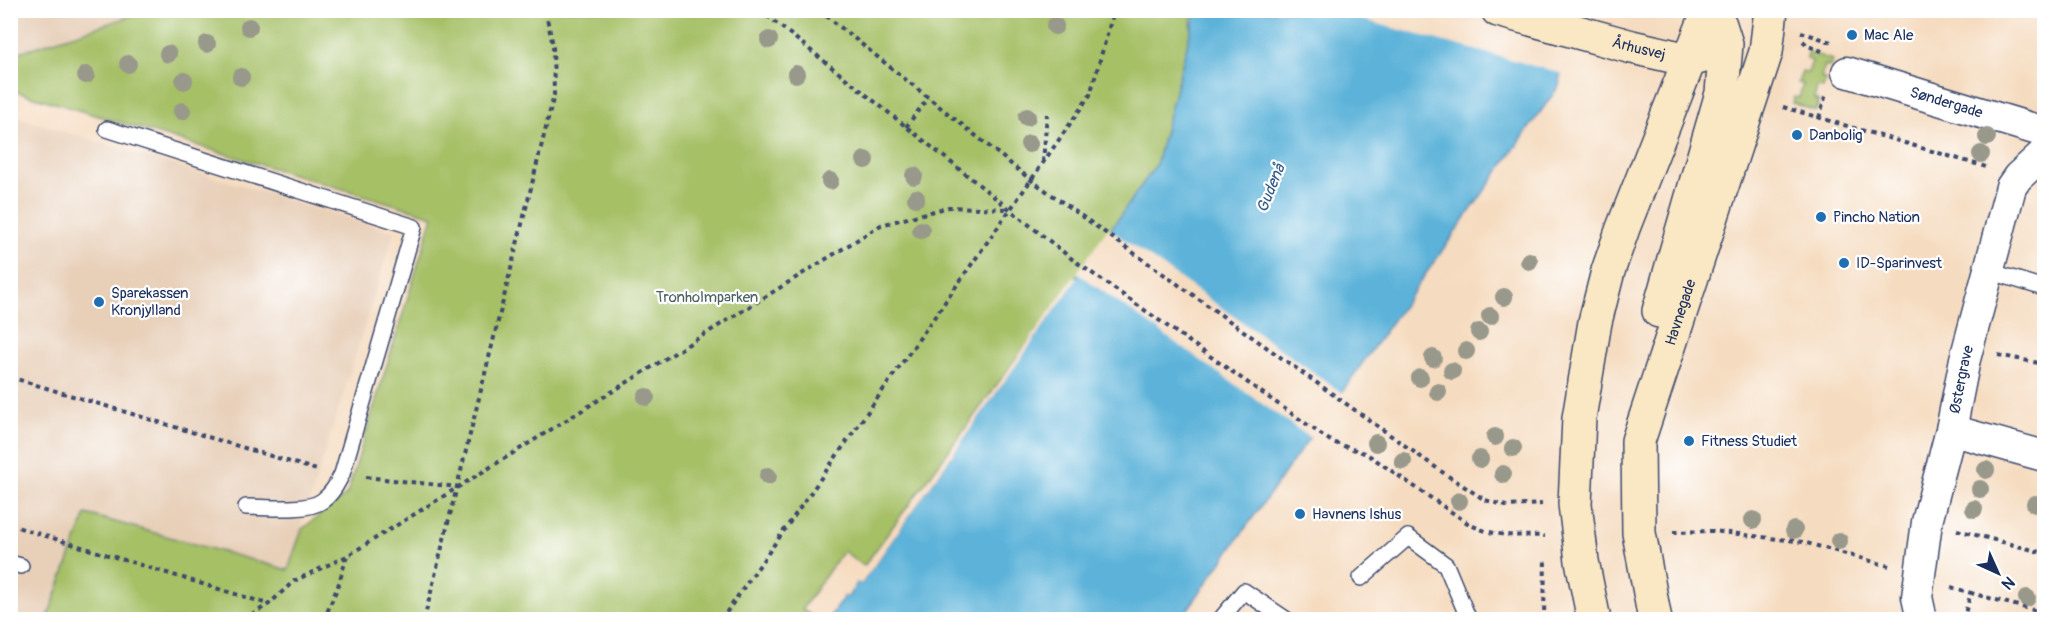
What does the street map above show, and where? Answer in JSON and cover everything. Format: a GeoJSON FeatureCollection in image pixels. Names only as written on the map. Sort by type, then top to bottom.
{"type":"FeatureCollection","features":[{"type":"Feature","properties":{"kind":"main road","name":"Århusvej"},"geometry":{"type":"LineString","coordinates":[[1498,10],[1689,60]]}},
{"type":"Feature","properties":{"kind":"main road"},"geometry":{"type":"LineString","coordinates":[[1638,441],[1657,318],[1722,93],[1726,44],[1720,25],[1709,10]]}},
{"type":"Feature","properties":{"kind":"main road"},"geometry":{"type":"LineString","coordinates":[[1594,620],[1582,561],[1575,504],[1579,418],[1595,321],[1608,271],[1623,228],[1709,10]]}},
{"type":"Feature","properties":{"kind":"main road"},"geometry":{"type":"LineString","coordinates":[[1689,60],[1708,55],[1726,44],[1750,27],[1766,10]]}},
{"type":"Feature","properties":{"kind":"main road","name":"Havnegade"},"geometry":{"type":"LineString","coordinates":[[1655,620],[1640,533],[1638,441],[1767,52],[1771,10]]}},
{"type":"Feature","properties":{"kind":"street","name":"Søndergade"},"geometry":{"type":"LineString","coordinates":[[1846,72],[2044,132]]}},
{"type":"Feature","properties":{"kind":"street","name":"Østergrave"},"geometry":{"type":"LineString","coordinates":[[1922,620],[1917,597],[1927,522],[1951,430],[1968,348],[2011,187],[2044,153]]}},
{"type":"Feature","properties":{"kind":"street"},"geometry":{"type":"LineString","coordinates":[[1951,430],[2044,456]]}},
{"type":"Feature","properties":{"kind":"lane"},"geometry":{"type":"LineString","coordinates":[[107,129],[414,227],[342,474],[332,493],[312,507],[246,507]]}},
{"type":"Feature","properties":{"kind":"lane"},"geometry":{"type":"LineString","coordinates":[[1989,271],[2044,288]]}},
{"type":"Feature","properties":{"kind":"lane"},"geometry":{"type":"LineString","coordinates":[[1361,578],[1408,537],[1446,565],[1469,620]]}},
{"type":"Feature","properties":{"kind":"lane"},"geometry":{"type":"LineString","coordinates":[[1220,620],[1244,591],[1287,620]]}},
{"type":"Feature","properties":{"kind":"path"},"geometry":{"type":"LineString","coordinates":[[424,620],[554,95],[553,45],[545,10]]}},
{"type":"Feature","properties":{"kind":"path"},"geometry":{"type":"LineString","coordinates":[[760,10],[1072,259],[1332,442],[1366,454],[1469,524],[1486,533],[1545,536],[1544,620]]}},
{"type":"Feature","properties":{"kind":"path"},"geometry":{"type":"LineString","coordinates":[[819,10],[1031,180],[1485,500],[1506,506],[1545,503],[1575,504]]}},
{"type":"Feature","properties":{"kind":"path"},"geometry":{"type":"LineString","coordinates":[[721,620],[1090,94],[1114,10]]}},
{"type":"Feature","properties":{"kind":"path"},"geometry":{"type":"LineString","coordinates":[[906,127],[928,98]]}},
{"type":"Feature","properties":{"kind":"path"},"geometry":{"type":"LineString","coordinates":[[1778,106],[2019,177]]}},
{"type":"Feature","properties":{"kind":"path"},"geometry":{"type":"LineString","coordinates":[[1043,163],[1047,114]]}},
{"type":"Feature","properties":{"kind":"path"},"geometry":{"type":"LineString","coordinates":[[244,620],[269,604],[294,581],[347,556],[881,225],[949,207],[1010,209]]}},
{"type":"Feature","properties":{"kind":"path"},"geometry":{"type":"LineString","coordinates":[[1968,348],[2044,364]]}},
{"type":"Feature","properties":{"kind":"path"},"geometry":{"type":"LineString","coordinates":[[10,377],[330,473],[458,487]]}},
{"type":"Feature","properties":{"kind":"path"},"geometry":{"type":"LineString","coordinates":[[1927,522],[2044,553]]}},
{"type":"Feature","properties":{"kind":"path"},"geometry":{"type":"LineString","coordinates":[[10,525],[269,604]]}},
{"type":"Feature","properties":{"kind":"path"},"geometry":{"type":"LineString","coordinates":[[1675,532],[1713,531],[1803,542],[1919,574]]}},
{"type":"Feature","properties":{"kind":"path"},"geometry":{"type":"LineString","coordinates":[[324,620],[339,586],[347,556]]}},
{"type":"Feature","properties":{"kind":"path"},"geometry":{"type":"LineString","coordinates":[[1962,620],[1971,593],[2044,613]]}},
{"type":"Feature","properties":{"kind":"shaded area"},"geometry":{"type":"Polygon","coordinates":[[[11,10],[150,11],[11,55],[11,10]]]}},
{"type":"Feature","properties":{"kind":"shaded area"},"geometry":{"type":"Polygon","coordinates":[[[10,115],[394,232],[288,570],[87,514],[47,619],[11,619],[10,115]]]}},
{"type":"Feature","properties":{"kind":"green space","name":"Tronholmparken"},"geometry":{"type":"Polygon","coordinates":[[[150,10],[1192,11],[1191,30],[1156,165],[864,566],[843,551],[802,609],[813,617],[812,620],[47,619],[86,514],[288,570],[302,529],[347,494],[433,216],[11,90],[10,55],[150,10]]]}},
{"type":"Feature","properties":{"kind":"green space"},"geometry":{"type":"Polygon","coordinates":[[[1808,52],[1832,60],[1830,67],[1825,65],[1821,78],[1826,80],[1823,88],[1817,87],[1814,99],[1819,101],[1816,111],[1792,103],[1794,97],[1799,98],[1803,84],[1798,83],[1802,72],[1808,73],[1812,61],[1807,59],[1808,52]]]}},
{"type":"Feature","properties":{"kind":"water","name":"Gudenå"},"geometry":{"type":"Polygon","coordinates":[[[1196,11],[1578,11],[1559,81],[1561,83],[1181,619],[827,620],[845,595],[848,597],[857,582],[861,584],[1156,165],[1196,11]]]}},
{"type":"Feature","properties":{"kind":"pier"},"geometry":{"type":"Polygon","coordinates":[[[1581,10],[1564,74],[1330,11],[1581,10]]]}},
{"type":"Feature","properties":{"kind":"pier"},"geometry":{"type":"Polygon","coordinates":[[[1108,228],[1344,394],[1312,439],[1077,273],[1108,228]]]}},
{"type":"Feature","properties":{"kind":"pier"},"geometry":{"type":"Polygon","coordinates":[[[1074,277],[1077,279],[861,584],[857,582],[847,597],[844,595],[824,620],[842,593],[847,592],[856,579],[860,580],[1074,277]]]}},
{"type":"Feature","properties":{"kind":"place","name":"Mac Ale"},"geometry":{"type":"Point","coordinates":[1852,35]}},
{"type":"Feature","properties":{"kind":"place","name":"Danbolig"},"geometry":{"type":"Point","coordinates":[1797,135]}},
{"type":"Feature","properties":{"kind":"place","name":"Pincho Nation"},"geometry":{"type":"Point","coordinates":[1821,217]}},
{"type":"Feature","properties":{"kind":"place","name":"ID-Sparinvest"},"geometry":{"type":"Point","coordinates":[1844,263]}},
{"type":"Feature","properties":{"kind":"place","name":"Sparekassen Kronjylland"},"geometry":{"type":"Point","coordinates":[99,302]}},
{"type":"Feature","properties":{"kind":"place","name":"Fitness Studiet"},"geometry":{"type":"Point","coordinates":[1689,441]}},
{"type":"Feature","properties":{"kind":"place","name":"Havnens Ishus"},"geometry":{"type":"Point","coordinates":[1300,514]}}]}
